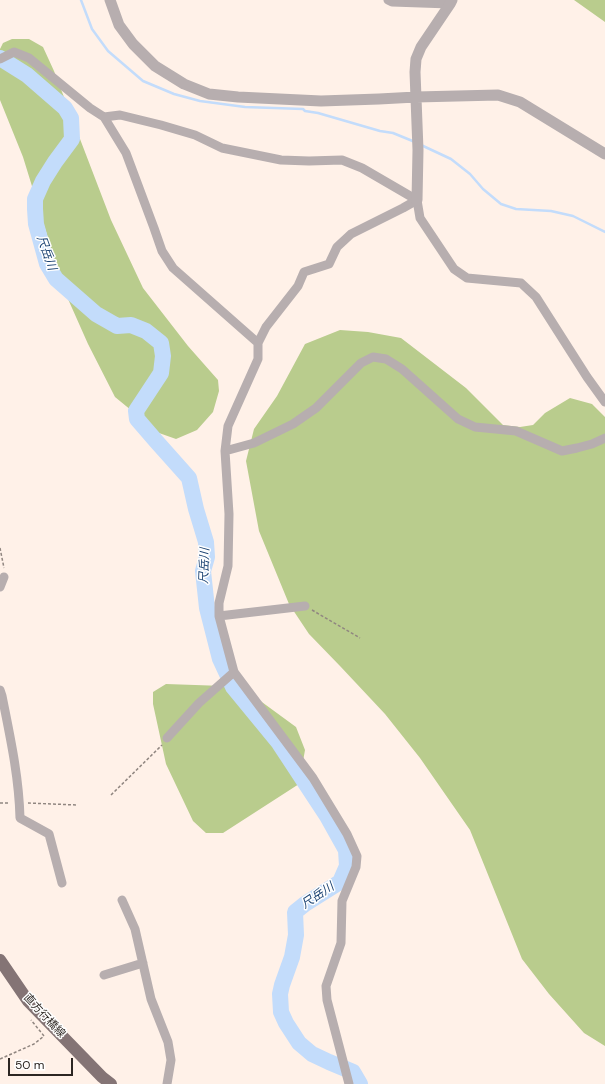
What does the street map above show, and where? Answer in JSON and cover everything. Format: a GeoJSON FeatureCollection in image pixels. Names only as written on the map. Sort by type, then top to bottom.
{"type":"FeatureCollection","features":[{"type":"Feature","properties":{"kind":"main road","name":"直方行橋線"},"geometry":{"type":"LineString","coordinates":[[0,960],[28,1001],[105,1082]]}},
{"type":"Feature","properties":{"kind":"street"},"geometry":{"type":"LineString","coordinates":[[110,0],[119,25],[133,44],[155,66],[184,84],[209,94],[321,101],[498,95],[520,102],[605,154]]}},
{"type":"Feature","properties":{"kind":"street"},"geometry":{"type":"LineString","coordinates":[[388,0],[392,2],[451,2]]}},
{"type":"Feature","properties":{"kind":"street"},"geometry":{"type":"LineString","coordinates":[[451,2],[421,46],[416,59],[415,72],[418,150],[416,200],[420,218],[454,269],[467,278],[521,284],[536,297],[587,378],[605,402]]}},
{"type":"Feature","properties":{"kind":"street"},"geometry":{"type":"LineString","coordinates":[[0,58],[14,52],[29,58],[90,108],[104,117],[126,152],[162,251],[173,268],[258,343]]}},
{"type":"Feature","properties":{"kind":"street"},"geometry":{"type":"LineString","coordinates":[[104,117],[120,116],[161,125],[195,136],[222,148],[281,160],[342,160],[362,168],[416,200]]}},
{"type":"Feature","properties":{"kind":"street"},"geometry":{"type":"LineString","coordinates":[[349,1084],[327,1000],[326,986],[341,943],[342,902],[356,866],[357,856],[347,834],[313,778],[234,672],[219,616],[219,603],[228,566],[229,514],[225,451],[228,426],[258,359],[258,343],[266,327],[298,286],[304,272],[329,264],[337,247],[351,234],[416,200]]}},
{"type":"Feature","properties":{"kind":"street"},"geometry":{"type":"LineString","coordinates":[[225,451],[254,443],[293,424],[316,408],[361,363],[373,357],[386,359],[402,370],[458,420],[475,427],[516,431],[562,451],[592,444],[605,438]]}},
{"type":"Feature","properties":{"kind":"street"},"geometry":{"type":"LineString","coordinates":[[0,587],[4,578]]}},
{"type":"Feature","properties":{"kind":"street"},"geometry":{"type":"LineString","coordinates":[[219,616],[308,608]]}},
{"type":"Feature","properties":{"kind":"street"},"geometry":{"type":"LineString","coordinates":[[166,740],[199,703],[234,672]]}},
{"type":"Feature","properties":{"kind":"street"},"geometry":{"type":"LineString","coordinates":[[0,690],[11,742],[20,818],[49,834],[62,884]]}},
{"type":"Feature","properties":{"kind":"street"},"geometry":{"type":"LineString","coordinates":[[122,900],[135,929],[151,999],[168,1042],[171,1060],[167,1084]]}},
{"type":"Feature","properties":{"kind":"street"},"geometry":{"type":"LineString","coordinates":[[104,975],[143,963]]}},
{"type":"Feature","properties":{"kind":"path"},"geometry":{"type":"LineString","coordinates":[[0,548],[4,565],[4,578]]}},
{"type":"Feature","properties":{"kind":"path"},"geometry":{"type":"LineString","coordinates":[[308,608],[360,638]]}},
{"type":"Feature","properties":{"kind":"path"},"geometry":{"type":"LineString","coordinates":[[111,794],[166,740]]}},
{"type":"Feature","properties":{"kind":"path"},"geometry":{"type":"LineString","coordinates":[[19,803],[76,805]]}},
{"type":"Feature","properties":{"kind":"path"},"geometry":{"type":"LineString","coordinates":[[0,1060],[34,1044],[44,1036],[30,1018]]}},
{"type":"Feature","properties":{"kind":"green space"},"geometry":{"type":"Polygon","coordinates":[[[574,0],[605,0],[605,22],[574,0]]]}},
{"type":"Feature","properties":{"kind":"green space"},"geometry":{"type":"Polygon","coordinates":[[[12,39],[29,39],[43,47],[54,71],[111,220],[143,288],[188,346],[218,380],[219,391],[213,412],[197,430],[176,439],[159,433],[115,397],[88,344],[64,290],[23,157],[0,100],[0,49],[3,43],[12,39]]]}},
{"type":"Feature","properties":{"kind":"green space"},"geometry":{"type":"Polygon","coordinates":[[[340,330],[368,332],[401,338],[466,388],[503,425],[520,427],[533,425],[545,413],[570,398],[592,404],[605,417],[605,1046],[584,1033],[549,994],[522,959],[470,830],[420,758],[385,714],[309,634],[289,604],[259,531],[246,461],[254,429],[277,396],[305,344],[340,330]]]}},
{"type":"Feature","properties":{"kind":"green space"},"geometry":{"type":"Polygon","coordinates":[[[166,684],[224,686],[255,697],[296,727],[305,750],[299,784],[223,833],[206,833],[193,821],[166,764],[153,704],[153,692],[166,684]]]}},
{"type":"Feature","properties":{"kind":"waterway"},"geometry":{"type":"LineString","coordinates":[[81,0],[92,29],[108,51],[143,81],[174,94],[200,101],[245,107],[303,109],[305,111],[318,113],[380,131],[393,133],[415,142]]}},
{"type":"Feature","properties":{"kind":"waterway","name":"尺岳川"},"geometry":{"type":"LineString","coordinates":[[0,58],[27,75],[65,108],[71,118],[72,139],[43,181],[35,199],[36,224],[47,264],[56,279],[96,314],[117,326],[131,325],[146,331],[161,343],[163,356],[161,373],[136,411],[137,419],[189,478],[206,542],[207,557],[203,571],[207,608],[220,659],[233,687],[279,743],[327,816],[346,850],[347,866],[340,882],[295,912],[296,935],[292,957],[280,994],[281,1012],[299,1043],[312,1054],[353,1072],[360,1084]]}},
{"type":"Feature","properties":{"kind":"waterway"},"geometry":{"type":"LineString","coordinates":[[421,145],[451,159],[470,174],[483,189],[501,204],[516,209],[551,211],[573,216],[605,232]]}}]}
